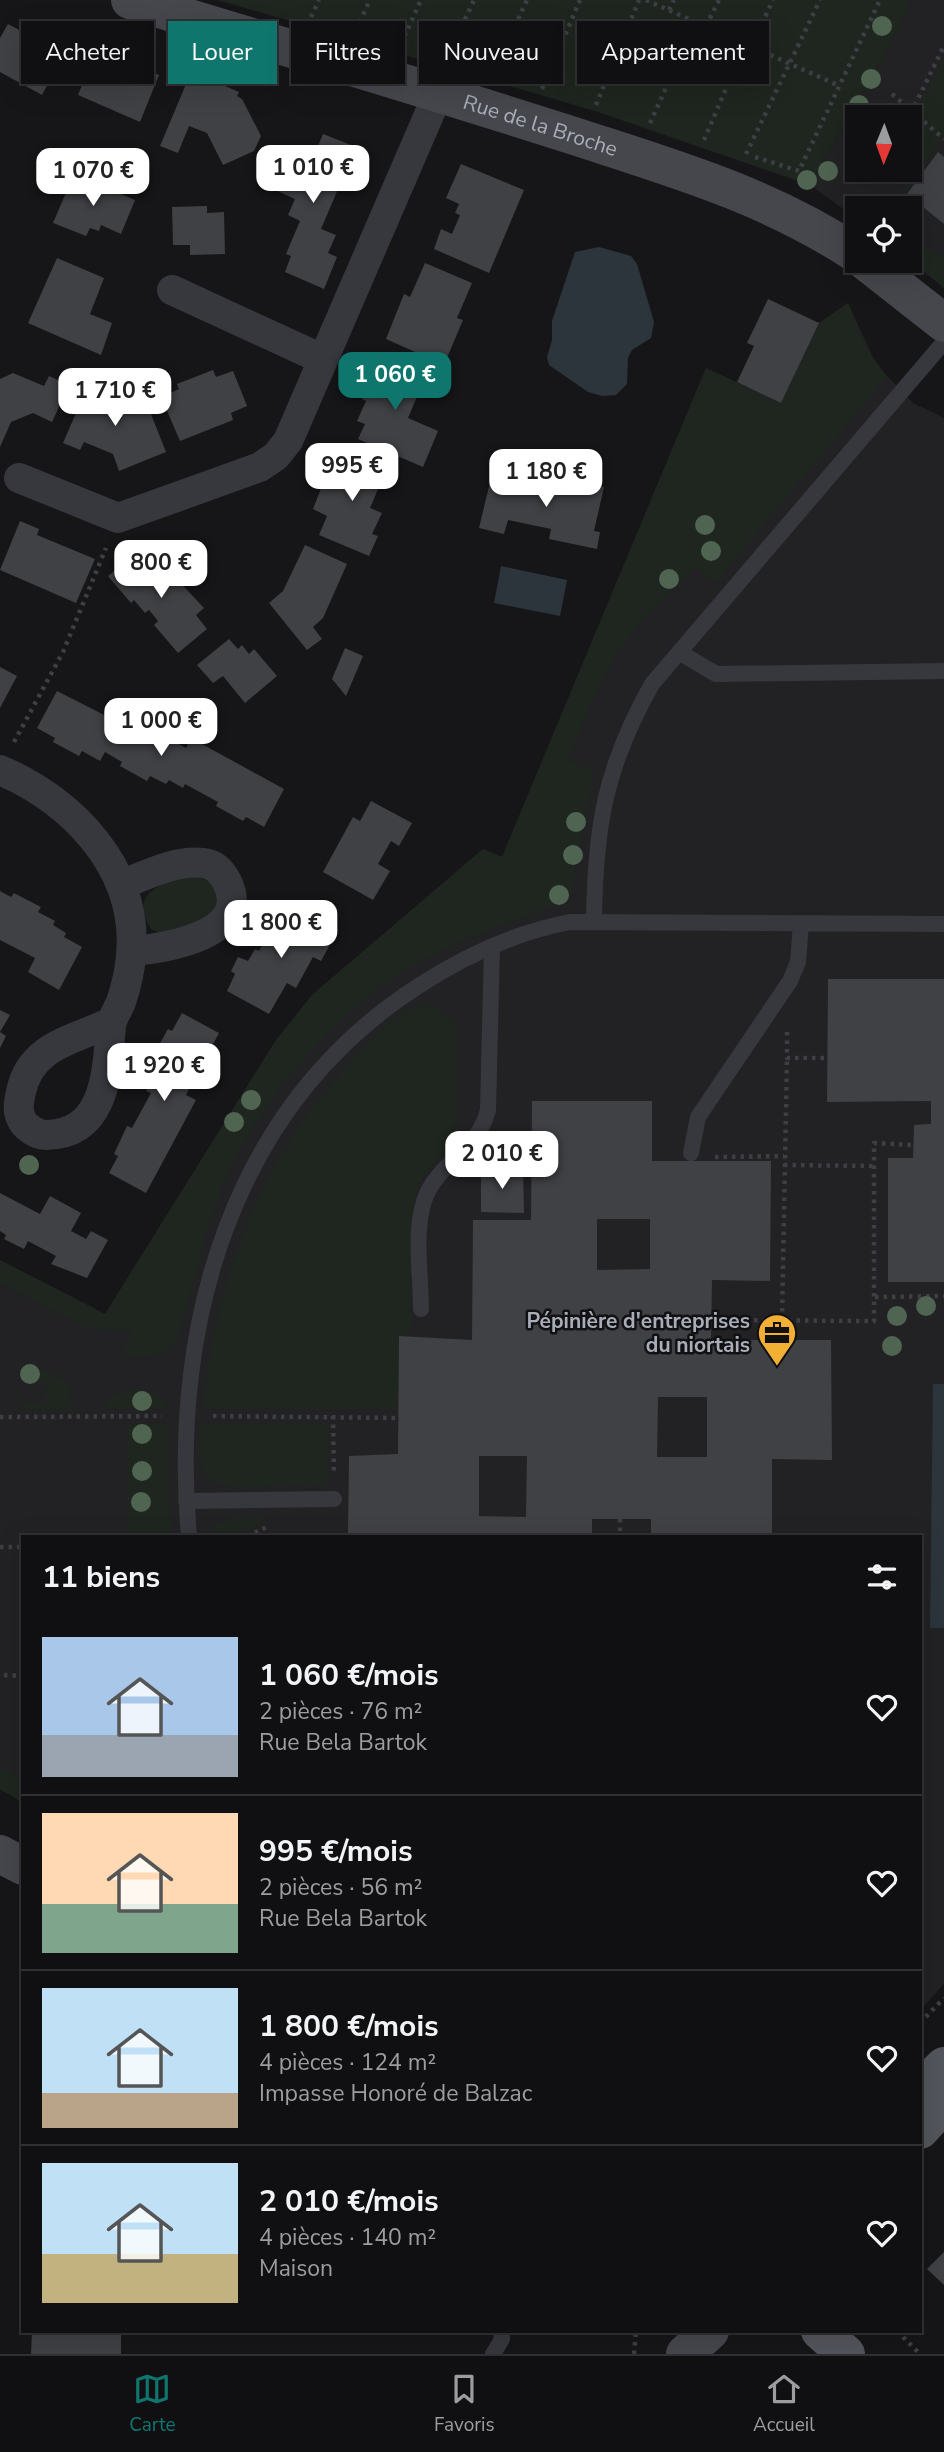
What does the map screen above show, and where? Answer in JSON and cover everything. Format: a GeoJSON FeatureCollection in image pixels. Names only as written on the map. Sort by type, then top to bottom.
{"type":"FeatureCollection","features":[{"type":"Feature","properties":{"kind":"main road"},"geometry":{"type":"LineString","coordinates":[[922,2088],[944,2066]]}},
{"type":"Feature","properties":{"kind":"main road"},"geometry":{"type":"LineString","coordinates":[[922,2128],[944,2104]]}},
{"type":"Feature","properties":{"kind":"main road"},"geometry":{"type":"LineString","coordinates":[[822,2333],[846,2354]]}},
{"type":"Feature","properties":{"kind":"street","name":"Rue de la Broche"},"geometry":{"type":"LineString","coordinates":[[130,0],[419,71]]}},
{"type":"Feature","properties":{"kind":"street"},"geometry":{"type":"LineString","coordinates":[[19,478],[118,518],[260,467],[276,456],[288,441],[439,84]]}},
{"type":"Feature","properties":{"kind":"street","name":"Rue de la Broche"},"geometry":{"type":"LineString","coordinates":[[460,84],[779,208],[845,248]]}},
{"type":"Feature","properties":{"kind":"street"},"geometry":{"type":"LineString","coordinates":[[880,273],[944,323]]}},
{"type":"Feature","properties":{"kind":"street"},"geometry":{"type":"LineString","coordinates":[[172,290],[322,359]]}},
{"type":"Feature","properties":{"kind":"street"},"geometry":{"type":"LineString","coordinates":[[6,757],[82,823],[106,853],[121,885],[129,917],[132,951],[130,973],[111,1022]]}},
{"type":"Feature","properties":{"kind":"street"},"geometry":{"type":"LineString","coordinates":[[121,885],[173,865],[189,863],[206,863],[220,871],[229,885],[229,912],[221,924],[204,935],[163,948],[132,951]]}},
{"type":"Feature","properties":{"kind":"street"},"geometry":{"type":"LineString","coordinates":[[0,1854],[21,1865]]}},
{"type":"Feature","properties":{"kind":"street"},"geometry":{"type":"LineString","coordinates":[[685,2354],[708,2333]]}},
{"type":"Feature","properties":{"kind":"lane"},"geometry":{"type":"LineString","coordinates":[[594,921],[600,817],[609,778],[635,714],[652,684],[944,342]]}},
{"type":"Feature","properties":{"kind":"lane"},"geometry":{"type":"LineString","coordinates":[[679,652],[716,674],[944,671]]}},
{"type":"Feature","properties":{"kind":"lane"},"geometry":{"type":"LineString","coordinates":[[189,1535],[186,1501],[190,1371],[201,1307],[221,1244],[264,1145],[300,1094],[348,1040],[400,998],[438,973],[492,947],[544,927],[594,921],[801,925],[944,924]]}},
{"type":"Feature","properties":{"kind":"lane"},"geometry":{"type":"LineString","coordinates":[[691,1153],[698,1116],[778,1000],[798,962],[801,925]]}},
{"type":"Feature","properties":{"kind":"lane"},"geometry":{"type":"LineString","coordinates":[[421,1309],[423,1206],[439,1177],[478,1135],[488,1110],[492,947]]}},
{"type":"Feature","properties":{"kind":"lane"},"geometry":{"type":"LineString","coordinates":[[186,1501],[334,1499]]}},
{"type":"Feature","properties":{"kind":"lane"},"geometry":{"type":"LineString","coordinates":[[493,2354],[502,2339],[501,2333]]}},
{"type":"Feature","properties":{"kind":"path"},"geometry":{"type":"LineString","coordinates":[[311,18],[319,0]]}},
{"type":"Feature","properties":{"kind":"path"},"geometry":{"type":"LineString","coordinates":[[360,21],[370,0]]}},
{"type":"Feature","properties":{"kind":"path"},"geometry":{"type":"LineString","coordinates":[[405,34],[421,0]]}},
{"type":"Feature","properties":{"kind":"path"},"geometry":{"type":"LineString","coordinates":[[465,21],[474,0]]}},
{"type":"Feature","properties":{"kind":"path"},"geometry":{"type":"LineString","coordinates":[[517,21],[527,0]]}},
{"type":"Feature","properties":{"kind":"path"},"geometry":{"type":"LineString","coordinates":[[542,90],[580,0]]}},
{"type":"Feature","properties":{"kind":"path"},"geometry":{"type":"LineString","coordinates":[[596,106],[639,0]]}},
{"type":"Feature","properties":{"kind":"path"},"geometry":{"type":"LineString","coordinates":[[646,0],[694,21]]}},
{"type":"Feature","properties":{"kind":"path"},"geometry":{"type":"LineString","coordinates":[[669,10],[674,0]]}},
{"type":"Feature","properties":{"kind":"path"},"geometry":{"type":"LineString","coordinates":[[708,21],[719,0]]}},
{"type":"Feature","properties":{"kind":"path"},"geometry":{"type":"LineString","coordinates":[[763,21],[773,0]]}},
{"type":"Feature","properties":{"kind":"path"},"geometry":{"type":"LineString","coordinates":[[746,154],[820,0]]}},
{"type":"Feature","properties":{"kind":"path"},"geometry":{"type":"LineString","coordinates":[[736,151],[799,171],[880,0]]}},
{"type":"Feature","properties":{"kind":"path"},"geometry":{"type":"LineString","coordinates":[[300,15],[322,21]]}},
{"type":"Feature","properties":{"kind":"path"},"geometry":{"type":"LineString","coordinates":[[915,105],[944,46]]}},
{"type":"Feature","properties":{"kind":"path"},"geometry":{"type":"LineString","coordinates":[[405,47],[412,49]]}},
{"type":"Feature","properties":{"kind":"path"},"geometry":{"type":"LineString","coordinates":[[769,55],[839,86]]}},
{"type":"Feature","properties":{"kind":"path"},"geometry":{"type":"LineString","coordinates":[[649,124],[667,84]]}},
{"type":"Feature","properties":{"kind":"path"},"geometry":{"type":"LineString","coordinates":[[704,141],[728,84]]}},
{"type":"Feature","properties":{"kind":"path"},"geometry":{"type":"LineString","coordinates":[[530,86],[553,93]]}},
{"type":"Feature","properties":{"kind":"path"},"geometry":{"type":"LineString","coordinates":[[892,94],[903,105]]}},
{"type":"Feature","properties":{"kind":"path"},"geometry":{"type":"LineString","coordinates":[[585,103],[606,110]]}},
{"type":"Feature","properties":{"kind":"path"},"geometry":{"type":"LineString","coordinates":[[639,120],[660,127]]}},
{"type":"Feature","properties":{"kind":"path"},"geometry":{"type":"LineString","coordinates":[[922,122],[944,139]]}},
{"type":"Feature","properties":{"kind":"path"},"geometry":{"type":"LineString","coordinates":[[693,137],[714,144]]}},
{"type":"Feature","properties":{"kind":"path"},"geometry":{"type":"LineString","coordinates":[[6,757],[63,652],[118,518]]}},
{"type":"Feature","properties":{"kind":"path"},"geometry":{"type":"LineString","coordinates":[[778,1000],[787,1021],[788,1058],[782,1320]]}},
{"type":"Feature","properties":{"kind":"path"},"geometry":{"type":"LineString","coordinates":[[788,1058],[827,1058]]}},
{"type":"Feature","properties":{"kind":"path"},"geometry":{"type":"LineString","coordinates":[[720,1320],[874,1321],[874,1143],[913,1144]]}},
{"type":"Feature","properties":{"kind":"path"},"geometry":{"type":"LineString","coordinates":[[691,1153],[704,1158],[784,1156]]}},
{"type":"Feature","properties":{"kind":"path"},"geometry":{"type":"LineString","coordinates":[[784,1165],[874,1166]]}},
{"type":"Feature","properties":{"kind":"path"},"geometry":{"type":"LineString","coordinates":[[875,1297],[944,1296]]}},
{"type":"Feature","properties":{"kind":"path"},"geometry":{"type":"LineString","coordinates":[[333,1416],[334,1499]]}},
{"type":"Feature","properties":{"kind":"path"},"geometry":{"type":"LineString","coordinates":[[620,1519],[620,1535]]}},
{"type":"Feature","properties":{"kind":"path"},"geometry":{"type":"LineString","coordinates":[[0,1547],[21,1547]]}},
{"type":"Feature","properties":{"kind":"path"},"geometry":{"type":"LineString","coordinates":[[4,1675],[21,1676]]}},
{"type":"Feature","properties":{"kind":"path"},"geometry":{"type":"LineString","coordinates":[[922,2021],[944,1998]]}},
{"type":"Feature","properties":{"kind":"path"},"geometry":{"type":"LineString","coordinates":[[634,2354],[636,2333]]}},
{"type":"Feature","properties":{"kind":"path"},"geometry":{"type":"LineString","coordinates":[[899,2333],[920,2354]]}},
{"type":"Feature","properties":{"kind":"shaded area"},"geometry":{"type":"Polygon","coordinates":[[[218,0],[912,0],[856,105],[845,105],[845,124],[810,185],[598,112],[503,84],[563,84],[563,21],[419,21],[419,59],[405,55],[405,21],[291,22],[218,0]]]}},
{"type":"Feature","properties":{"kind":"shaded area"},"geometry":{"type":"Polygon","coordinates":[[[912,0],[944,0],[944,288],[922,270],[922,196],[845,196],[845,210],[810,185],[845,124],[845,182],[922,182],[922,105],[856,105],[912,0]]]}},
{"type":"Feature","properties":{"kind":"shaded area"},"geometry":{"type":"Polygon","coordinates":[[[944,55],[944,136],[922,169],[922,105],[920,105],[944,55]]]}},
{"type":"Feature","properties":{"kind":"shaded area"},"geometry":{"type":"Polygon","coordinates":[[[899,182],[913,182],[907,191],[899,182]]]}},
{"type":"Feature","properties":{"kind":"shaded area"},"geometry":{"type":"Polygon","coordinates":[[[922,245],[944,257],[944,288],[922,270],[922,245]]]}},
{"type":"Feature","properties":{"kind":"shaded area"},"geometry":{"type":"Polygon","coordinates":[[[599,247],[631,256],[637,264],[654,322],[651,338],[632,350],[628,358],[627,384],[616,395],[602,396],[588,392],[549,365],[547,357],[552,340],[552,321],[575,252],[599,247]]]}},
{"type":"Feature","properties":{"kind":"shaded area"},"geometry":{"type":"Polygon","coordinates":[[[848,303],[876,364],[913,403],[944,418],[944,1984],[922,2008],[922,1535],[21,1535],[21,1802],[0,1789],[0,1260],[105,1314],[276,1040],[312,995],[483,849],[502,857],[706,368],[781,403],[819,323],[848,303]]]}},
{"type":"Feature","properties":{"kind":"shaded area"},"geometry":{"type":"Polygon","coordinates":[[[848,303],[867,349],[887,377],[715,583],[696,568],[645,617],[620,650],[591,704],[568,761],[594,771],[572,891],[551,906],[456,944],[396,976],[368,997],[314,1048],[267,1106],[233,1163],[210,1224],[181,1330],[171,1346],[164,1351],[149,1356],[122,1355],[132,1330],[90,1329],[0,1283],[0,1260],[105,1314],[276,1040],[312,995],[483,849],[502,857],[706,368],[781,403],[819,323],[848,303]]]}},
{"type":"Feature","properties":{"kind":"shaded area"},"geometry":{"type":"Polygon","coordinates":[[[501,566],[567,580],[560,616],[494,603],[501,566]]]}},
{"type":"Feature","properties":{"kind":"shaded area"},"geometry":{"type":"Polygon","coordinates":[[[179,876],[198,877],[211,882],[217,897],[214,913],[202,922],[162,934],[151,929],[145,918],[144,901],[153,890],[179,876]]]}},
{"type":"Feature","properties":{"kind":"shaded area"},"geometry":{"type":"Polygon","coordinates":[[[424,1005],[439,1008],[456,1024],[455,1128],[452,1142],[421,1181],[415,1198],[411,1297],[414,1316],[406,1337],[399,1337],[398,1409],[203,1409],[219,1308],[251,1213],[273,1168],[330,1085],[365,1047],[399,1015],[424,1005]]]}},
{"type":"Feature","properties":{"kind":"shaded area"},"geometry":{"type":"Polygon","coordinates":[[[29,1364],[63,1379],[69,1385],[72,1411],[21,1410],[21,1402],[46,1403],[45,1379],[21,1379],[20,1371],[29,1364]]]}},
{"type":"Feature","properties":{"kind":"shaded area"},"geometry":{"type":"Polygon","coordinates":[[[933,1384],[944,1384],[944,1628],[930,1628],[933,1384]]]}},
{"type":"Feature","properties":{"kind":"shaded area"},"geometry":{"type":"Polygon","coordinates":[[[138,1388],[157,1394],[167,1408],[102,1409],[115,1394],[138,1388]]]}},
{"type":"Feature","properties":{"kind":"shaded area"},"geometry":{"type":"Polygon","coordinates":[[[168,1423],[167,1486],[172,1535],[128,1535],[128,1424],[168,1423]]]}},
{"type":"Feature","properties":{"kind":"shaded area"},"geometry":{"type":"Polygon","coordinates":[[[327,1423],[327,1486],[233,1487],[208,1480],[200,1461],[201,1424],[327,1423]]]}},
{"type":"Feature","properties":{"kind":"shaded area"},"geometry":{"type":"Polygon","coordinates":[[[232,1518],[269,1518],[238,1535],[208,1535],[217,1524],[232,1518]]]}},
{"type":"Feature","properties":{"kind":"shaded area"},"geometry":{"type":"Polygon","coordinates":[[[0,1767],[21,1779],[21,1802],[0,1789],[0,1767]]]}},
{"type":"Feature","properties":{"kind":"building"},"geometry":{"type":"Polygon","coordinates":[[[8,24],[21,31],[21,84],[0,72],[0,38],[8,24]]]}},
{"type":"Feature","properties":{"kind":"building"},"geometry":{"type":"Polygon","coordinates":[[[154,73],[159,75],[140,122],[78,95],[83,84],[154,84],[154,73]]]}},
{"type":"Feature","properties":{"kind":"building"},"geometry":{"type":"Polygon","coordinates":[[[22,84],[48,84],[42,95],[22,84]]]}},
{"type":"Feature","properties":{"kind":"building"},"geometry":{"type":"Polygon","coordinates":[[[186,84],[221,84],[239,92],[237,96],[242,99],[261,136],[254,151],[223,165],[207,133],[189,126],[178,153],[160,146],[186,84]]]}},
{"type":"Feature","properties":{"kind":"building"},"geometry":{"type":"Polygon","coordinates":[[[323,134],[356,147],[321,229],[336,235],[328,253],[337,257],[324,289],[285,272],[291,256],[286,254],[300,221],[288,215],[295,199],[271,188],[289,147],[313,158],[323,134]]]}},
{"type":"Feature","properties":{"kind":"building"},"geometry":{"type":"Polygon","coordinates":[[[938,152],[944,157],[944,224],[922,206],[922,196],[907,194],[916,182],[922,182],[922,174],[938,152]]]}},
{"type":"Feature","properties":{"kind":"building"},"geometry":{"type":"Polygon","coordinates":[[[461,164],[524,190],[489,273],[434,249],[441,229],[452,234],[460,215],[455,213],[459,204],[446,198],[461,164]]]}},
{"type":"Feature","properties":{"kind":"building"},"geometry":{"type":"Polygon","coordinates":[[[74,174],[135,200],[121,234],[101,225],[99,231],[90,228],[86,236],[53,223],[74,174]]]}},
{"type":"Feature","properties":{"kind":"building"},"geometry":{"type":"Polygon","coordinates":[[[207,206],[207,213],[224,212],[225,254],[190,255],[190,245],[173,245],[172,207],[207,206]]]}},
{"type":"Feature","properties":{"kind":"building"},"geometry":{"type":"Polygon","coordinates":[[[57,258],[104,278],[90,314],[112,323],[101,355],[28,323],[57,258]]]}},
{"type":"Feature","properties":{"kind":"building"},"geometry":{"type":"Polygon","coordinates":[[[425,263],[472,283],[457,318],[463,320],[444,365],[386,339],[404,294],[410,297],[425,263]]]}},
{"type":"Feature","properties":{"kind":"building"},"geometry":{"type":"Polygon","coordinates":[[[768,299],[819,323],[781,403],[737,382],[754,346],[747,343],[768,299]]]}},
{"type":"Feature","properties":{"kind":"building"},"geometry":{"type":"Polygon","coordinates":[[[381,354],[427,373],[408,418],[438,431],[423,467],[358,439],[365,424],[357,421],[366,401],[362,399],[381,354]]]}},
{"type":"Feature","properties":{"kind":"building"},"geometry":{"type":"Polygon","coordinates":[[[213,370],[216,377],[233,371],[247,406],[231,413],[233,420],[180,441],[161,397],[179,389],[177,384],[213,370]]]}},
{"type":"Feature","properties":{"kind":"building"},"geometry":{"type":"Polygon","coordinates":[[[13,373],[44,386],[49,376],[69,385],[52,422],[33,413],[11,422],[0,447],[0,379],[13,373]]]}},
{"type":"Feature","properties":{"kind":"building"},"geometry":{"type":"Polygon","coordinates":[[[89,383],[134,403],[145,399],[166,452],[119,471],[113,454],[84,442],[80,450],[63,443],[89,383]]]}},
{"type":"Feature","properties":{"kind":"building"},"geometry":{"type":"Polygon","coordinates":[[[345,449],[387,468],[370,508],[382,513],[372,534],[378,536],[369,556],[319,535],[327,516],[313,509],[324,481],[330,484],[345,449]]]}},
{"type":"Feature","properties":{"kind":"building"},"geometry":{"type":"Polygon","coordinates":[[[564,476],[604,487],[594,531],[600,532],[597,549],[549,539],[551,529],[508,520],[504,534],[479,528],[491,478],[516,483],[517,478],[553,485],[552,490],[560,492],[564,476]]]}},
{"type":"Feature","properties":{"kind":"building"},"geometry":{"type":"Polygon","coordinates":[[[20,521],[39,529],[37,535],[95,559],[76,603],[0,570],[20,521]]]}},
{"type":"Feature","properties":{"kind":"building"},"geometry":{"type":"Polygon","coordinates":[[[305,545],[347,564],[323,618],[313,627],[322,639],[307,650],[269,603],[283,591],[305,545]]]}},
{"type":"Feature","properties":{"kind":"building"},"geometry":{"type":"Polygon","coordinates":[[[138,552],[149,566],[158,559],[204,608],[196,615],[207,629],[178,653],[154,625],[158,621],[149,610],[145,613],[134,600],[131,603],[108,576],[138,552]]]}},
{"type":"Feature","properties":{"kind":"building"},"geometry":{"type":"Polygon","coordinates":[[[229,639],[238,649],[242,645],[249,654],[254,649],[277,676],[245,703],[223,676],[213,683],[197,665],[229,639]]]}},
{"type":"Feature","properties":{"kind":"building"},"geometry":{"type":"Polygon","coordinates":[[[345,648],[363,656],[346,696],[332,679],[345,648]]]}},
{"type":"Feature","properties":{"kind":"building"},"geometry":{"type":"Polygon","coordinates":[[[0,667],[17,676],[0,708],[0,667]]]}},
{"type":"Feature","properties":{"kind":"building"},"geometry":{"type":"Polygon","coordinates":[[[57,691],[120,723],[124,715],[186,748],[191,738],[284,789],[264,827],[246,817],[243,821],[216,806],[218,802],[185,784],[183,788],[169,780],[166,784],[150,776],[147,781],[120,766],[122,762],[105,752],[100,761],[82,751],[79,756],[53,742],[55,738],[37,728],[57,691]]]}},
{"type":"Feature","properties":{"kind":"building"},"geometry":{"type":"Polygon","coordinates":[[[371,801],[412,823],[399,846],[391,841],[378,864],[390,871],[373,900],[323,872],[353,817],[360,821],[371,801]]]}},
{"type":"Feature","properties":{"kind":"building"},"geometry":{"type":"Polygon","coordinates":[[[0,891],[11,897],[14,893],[41,907],[38,912],[55,921],[53,925],[66,933],[64,937],[82,947],[59,990],[28,972],[35,958],[0,940],[0,891]]]}},
{"type":"Feature","properties":{"kind":"building"},"geometry":{"type":"Polygon","coordinates":[[[295,906],[338,930],[321,961],[313,957],[296,988],[287,983],[269,1014],[227,991],[235,974],[231,971],[238,957],[248,961],[255,949],[259,951],[269,933],[274,935],[280,923],[285,925],[295,906]]]}},
{"type":"Feature","properties":{"kind":"building"},"geometry":{"type":"Polygon","coordinates":[[[828,979],[944,979],[944,1282],[888,1282],[888,1158],[913,1158],[914,1125],[931,1124],[931,1101],[827,1102],[828,979]]]}},
{"type":"Feature","properties":{"kind":"building"},"geometry":{"type":"Polygon","coordinates":[[[0,1010],[10,1015],[0,1032],[0,1010]]]}},
{"type":"Feature","properties":{"kind":"building"},"geometry":{"type":"Polygon","coordinates":[[[182,1013],[219,1033],[186,1095],[196,1100],[146,1193],[109,1173],[118,1156],[114,1154],[127,1126],[132,1128],[151,1093],[146,1091],[154,1078],[149,1075],[157,1059],[153,1056],[168,1029],[172,1031],[182,1013]]]}},
{"type":"Feature","properties":{"kind":"building"},"geometry":{"type":"Polygon","coordinates":[[[0,1032],[6,1036],[0,1048],[0,1032]]]}},
{"type":"Feature","properties":{"kind":"building"},"geometry":{"type":"Polygon","coordinates":[[[532,1101],[652,1101],[652,1161],[771,1161],[770,1281],[712,1280],[711,1340],[831,1340],[832,1460],[772,1459],[772,1535],[651,1535],[651,1519],[592,1519],[592,1535],[348,1535],[349,1456],[398,1454],[399,1336],[472,1340],[473,1220],[531,1220],[532,1101]],[[597,1219],[597,1270],[650,1269],[650,1219],[597,1219]],[[658,1397],[657,1457],[707,1457],[707,1397],[658,1397]],[[479,1456],[479,1516],[526,1517],[527,1456],[479,1456]]]}},
{"type":"Feature","properties":{"kind":"building"},"geometry":{"type":"Polygon","coordinates":[[[481,1169],[523,1169],[524,1213],[481,1212],[481,1169]]]}},
{"type":"Feature","properties":{"kind":"building"},"geometry":{"type":"Polygon","coordinates":[[[0,1193],[40,1214],[50,1196],[81,1213],[71,1231],[86,1239],[91,1231],[108,1240],[87,1278],[51,1264],[56,1256],[28,1241],[24,1249],[4,1239],[6,1235],[0,1231],[0,1193]]]}},
{"type":"Feature","properties":{"kind":"building"},"geometry":{"type":"Polygon","coordinates":[[[944,2252],[944,2285],[927,2269],[944,2252]]]}},
{"type":"Feature","properties":{"kind":"building"},"geometry":{"type":"Polygon","coordinates":[[[32,2333],[121,2333],[121,2354],[31,2354],[32,2333]]]}},
{"type":"Feature","properties":{"kind":"place","name":"Pépinière d'entreprises du niortais"},"geometry":{"type":"Point","coordinates":[777,1367]}}]}
